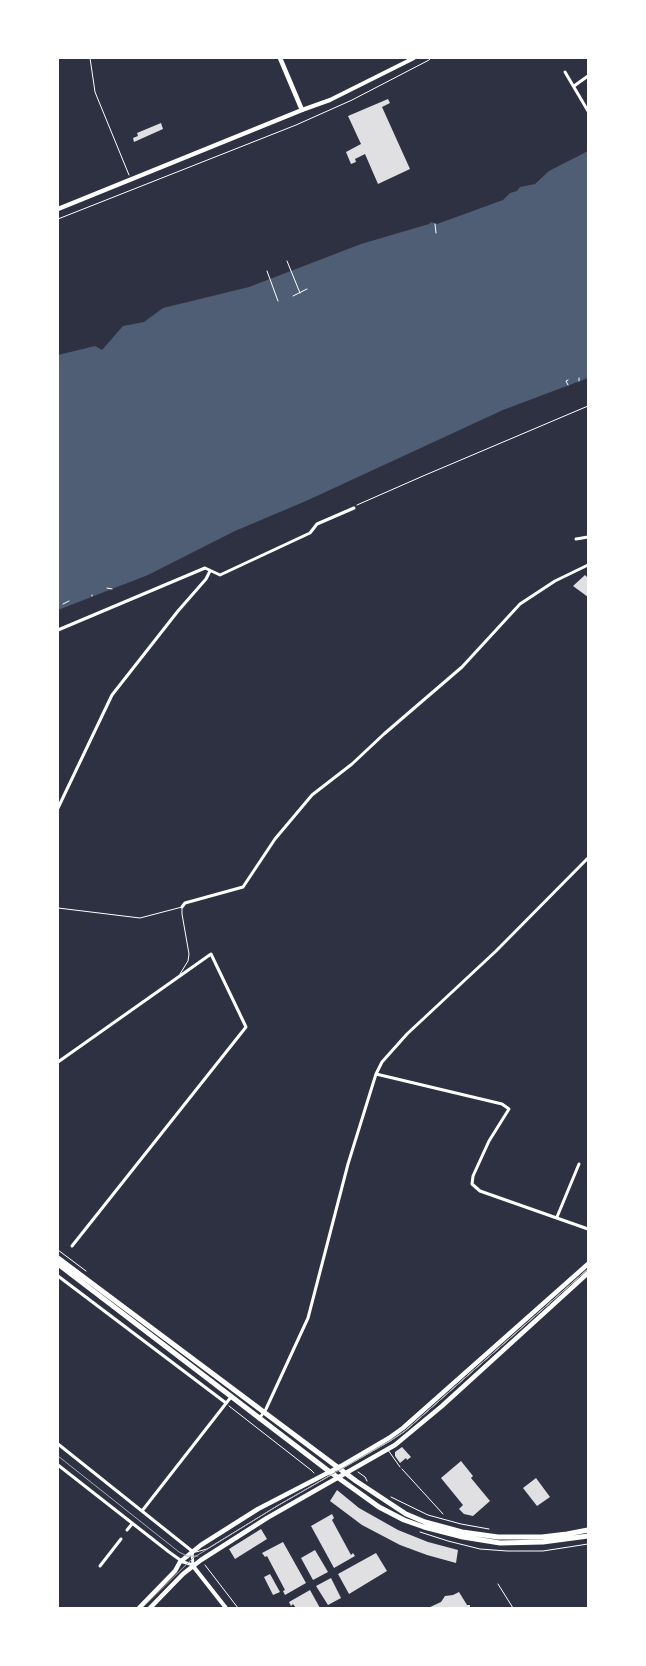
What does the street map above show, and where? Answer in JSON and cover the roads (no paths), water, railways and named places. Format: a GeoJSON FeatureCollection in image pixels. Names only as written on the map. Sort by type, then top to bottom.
{"type":"FeatureCollection","features":[{"type":"Feature","properties":{"kind":"main road"},"geometry":{"type":"LineString","coordinates":[[58,209],[302,110],[280,58]]}},
{"type":"Feature","properties":{"kind":"main road"},"geometry":{"type":"LineString","coordinates":[[58,1258],[263,1414],[386,1502],[406,1514],[462,1532],[498,1537],[542,1537],[588,1530]]}},
{"type":"Feature","properties":{"kind":"main road"},"geometry":{"type":"LineString","coordinates":[[58,1264],[331,1473],[379,1507],[404,1520],[463,1537],[500,1543],[568,1540],[588,1536]]}},
{"type":"Feature","properties":{"kind":"main road"},"geometry":{"type":"LineString","coordinates":[[150,1608],[194,1566],[268,1518],[338,1478],[341,1470],[403,1428],[588,1264]]}},
{"type":"Feature","properties":{"kind":"main road"},"geometry":{"type":"LineString","coordinates":[[139,1608],[192,1551],[258,1509],[331,1473],[388,1450],[427,1420],[588,1273]]}},
{"type":"Feature","properties":{"kind":"street"},"geometry":{"type":"LineString","coordinates":[[302,110],[330,100],[414,58]]}},
{"type":"Feature","properties":{"kind":"street"},"geometry":{"type":"LineString","coordinates":[[565,72],[588,111]]}},
{"type":"Feature","properties":{"kind":"street"},"geometry":{"type":"LineString","coordinates":[[574,86],[588,76]]}},
{"type":"Feature","properties":{"kind":"street"},"geometry":{"type":"LineString","coordinates":[[58,630],[205,568],[220,575],[310,533],[318,524],[354,508]]}},
{"type":"Feature","properties":{"kind":"street"},"geometry":{"type":"LineString","coordinates":[[576,539],[588,537]]}},
{"type":"Feature","properties":{"kind":"street"},"geometry":{"type":"LineString","coordinates":[[182,907],[185,903],[243,887],[275,839],[312,795],[352,764],[401,718],[462,667],[520,604],[556,581],[588,566]]}},
{"type":"Feature","properties":{"kind":"street"},"geometry":{"type":"LineString","coordinates":[[58,808],[112,695],[178,611],[206,579],[210,571]]}},
{"type":"Feature","properties":{"kind":"street"},"geometry":{"type":"LineString","coordinates":[[259,1419],[308,1318],[348,1164],[376,1074],[382,1062],[398,1043],[496,951],[588,858]]}},
{"type":"Feature","properties":{"kind":"street"},"geometry":{"type":"LineString","coordinates":[[58,1062],[211,954],[246,1027],[72,1246]]}},
{"type":"Feature","properties":{"kind":"street"},"geometry":{"type":"LineString","coordinates":[[376,1074],[502,1104],[509,1109],[489,1141],[473,1176],[472,1184],[480,1191],[588,1229]]}},
{"type":"Feature","properties":{"kind":"street"},"geometry":{"type":"LineString","coordinates":[[557,1217],[579,1164]]}},
{"type":"Feature","properties":{"kind":"street"},"geometry":{"type":"LineString","coordinates":[[58,1276],[226,1403]]}},
{"type":"Feature","properties":{"kind":"street"},"geometry":{"type":"LineString","coordinates":[[142,1511],[235,1392]]}},
{"type":"Feature","properties":{"kind":"street"},"geometry":{"type":"LineString","coordinates":[[58,1444],[192,1551],[194,1566],[226,1608]]}},
{"type":"Feature","properties":{"kind":"street"},"geometry":{"type":"LineString","coordinates":[[58,1465],[132,1524],[182,1561],[194,1566]]}},
{"type":"Feature","properties":{"kind":"street"},"geometry":{"type":"LineString","coordinates":[[127,1530],[132,1524]]}},
{"type":"Feature","properties":{"kind":"street"},"geometry":{"type":"LineString","coordinates":[[100,1566],[121,1539]]}},
{"type":"Feature","properties":{"kind":"lane"},"geometry":{"type":"LineString","coordinates":[[58,908],[140,918],[182,907],[189,954],[188,961],[178,977]]}},
{"type":"Feature","properties":{"kind":"lane"},"geometry":{"type":"LineString","coordinates":[[341,1470],[405,1431],[588,1269]]}},
{"type":"Feature","properties":{"kind":"lane"},"geometry":{"type":"LineString","coordinates":[[388,1450],[400,1467]]}},
{"type":"Feature","properties":{"kind":"water"},"geometry":{"type":"Polygon","coordinates":[[[588,151],[588,378],[503,410],[306,501],[235,531],[148,575],[58,610],[58,355],[95,346],[102,350],[123,326],[144,322],[163,308],[249,287],[361,244],[431,222],[437,224],[503,200],[520,187],[535,184],[549,171],[588,151]]]}},
{"type":"Feature","properties":{"kind":"tram line"},"geometry":{"type":"LineString","coordinates":[[142,1608],[193,1558],[405,1431],[588,1269]]}},
{"type":"Feature","properties":{"kind":"tram line"},"geometry":{"type":"LineString","coordinates":[[58,1456],[179,1552],[187,1556],[198,1556]]}}]}
